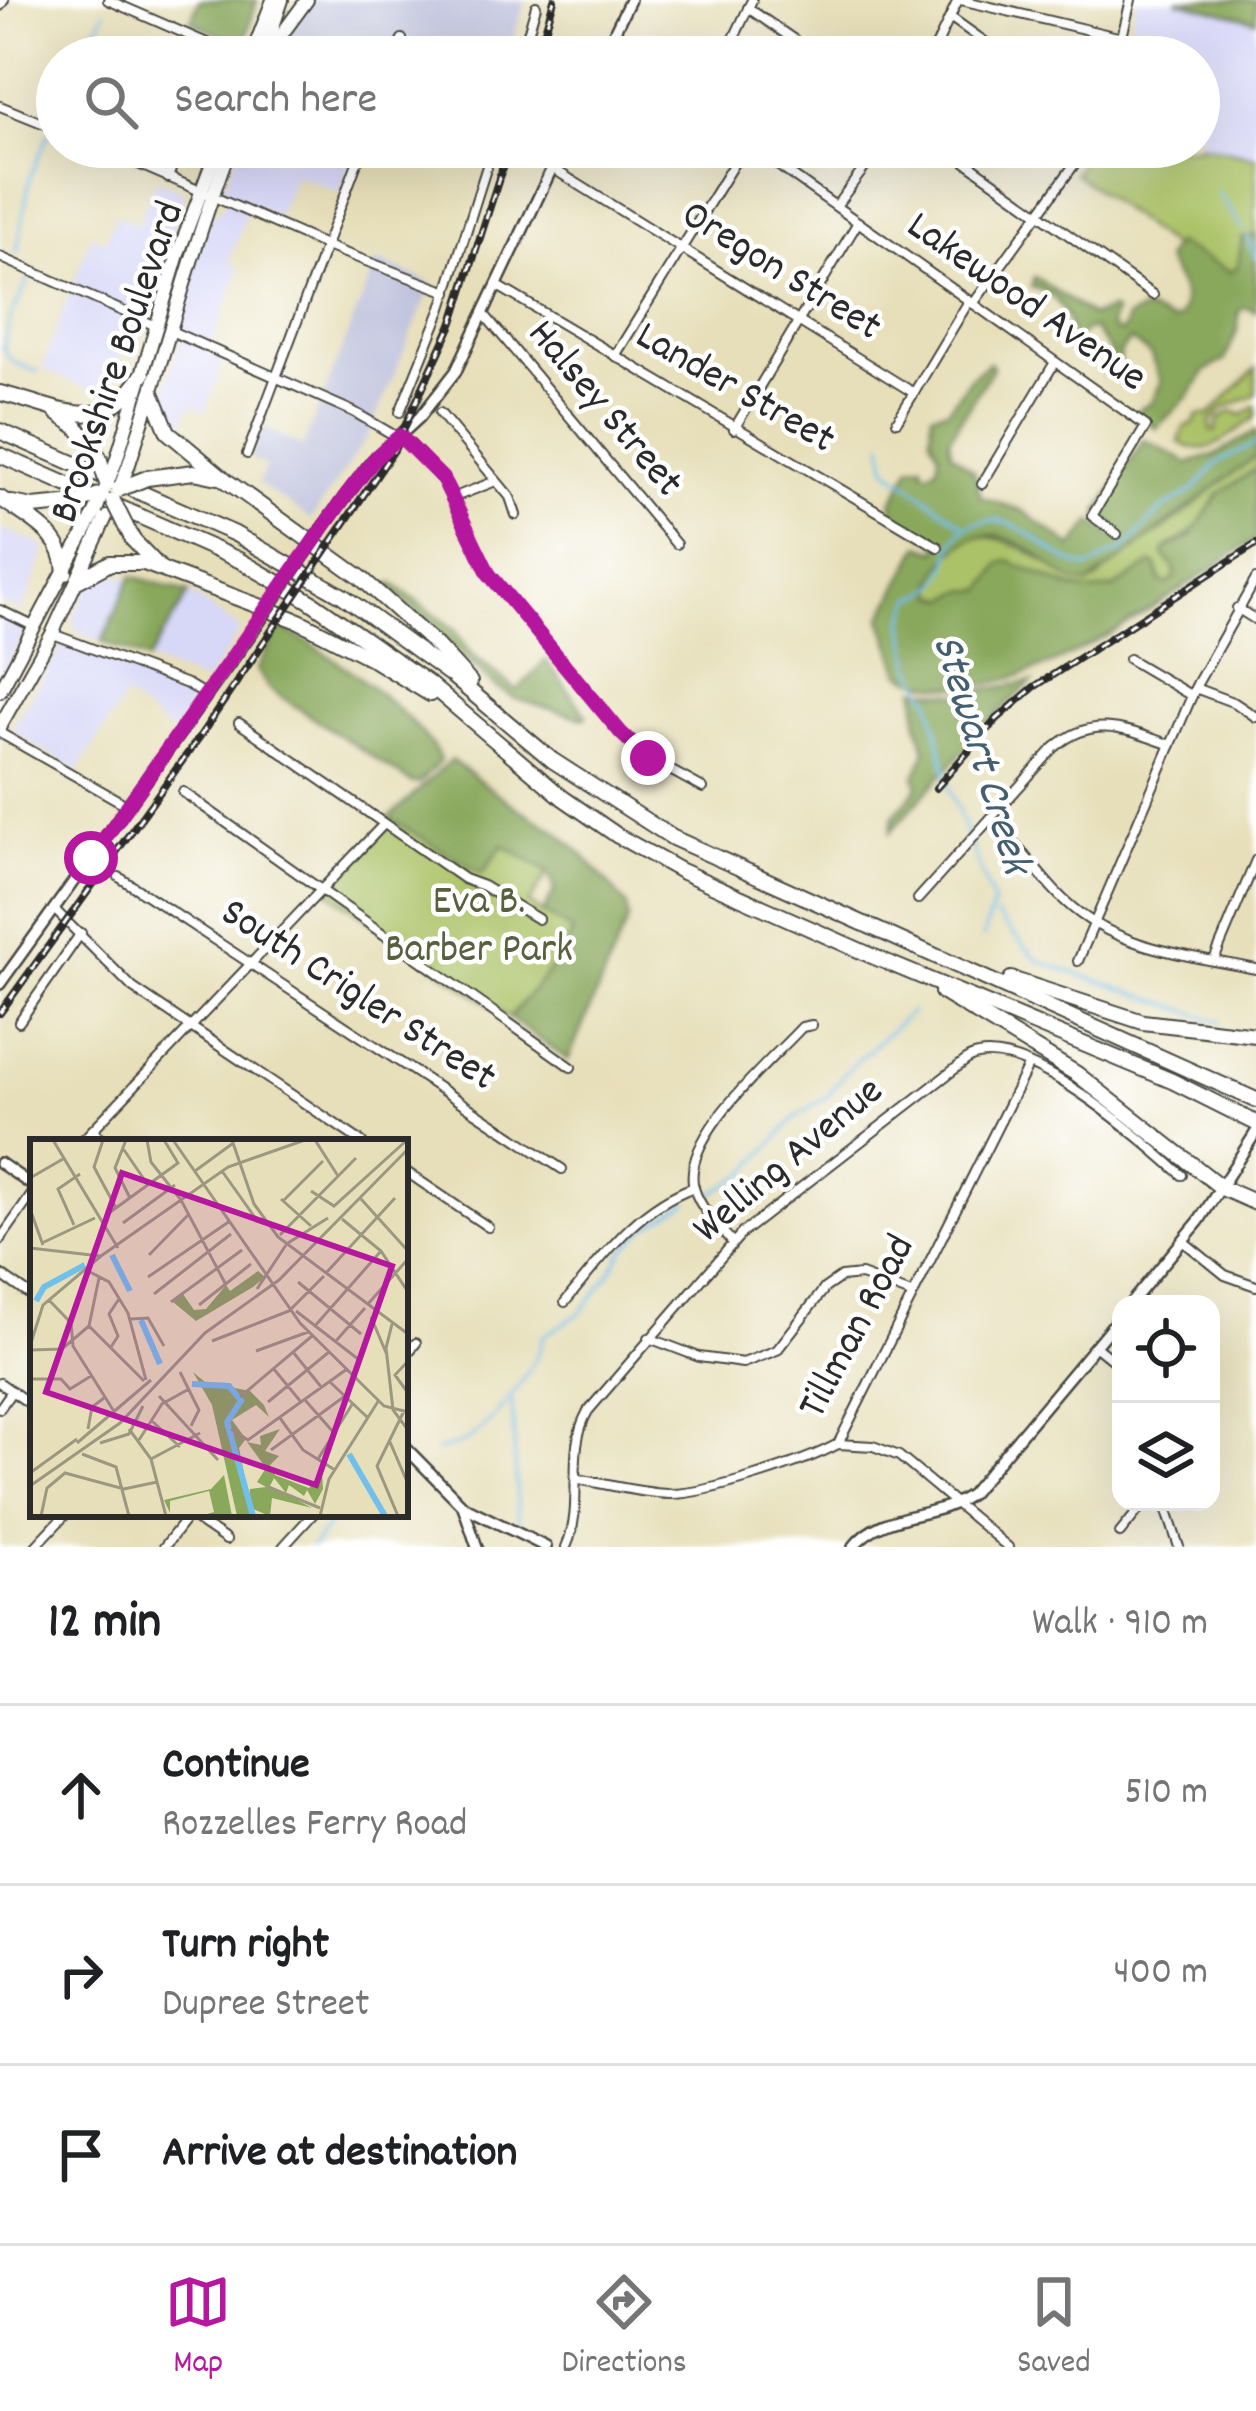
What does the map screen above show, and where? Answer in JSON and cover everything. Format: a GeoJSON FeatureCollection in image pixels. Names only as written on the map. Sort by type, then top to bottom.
{"type":"FeatureCollection","features":[{"type":"Feature","properties":{"kind":"highway"},"geometry":{"type":"LineString","coordinates":[[259,36],[273,0]]}},
{"type":"Feature","properties":{"kind":"highway"},"geometry":{"type":"LineString","coordinates":[[271,36],[282,0]]}},
{"type":"Feature","properties":{"kind":"highway"},"geometry":{"type":"LineString","coordinates":[[280,36],[307,0]]}},
{"type":"Feature","properties":{"kind":"highway","name":"Brookshire Boulevard"},"geometry":{"type":"LineString","coordinates":[[122,464],[143,374],[198,230],[213,168]]}},
{"type":"Feature","properties":{"kind":"highway","name":"Brookshire Boulevard"},"geometry":{"type":"LineString","coordinates":[[207,192],[219,168]]}},
{"type":"Feature","properties":{"kind":"highway","name":"Brookshire Boulevard"},"geometry":{"type":"LineString","coordinates":[[0,730],[52,634],[72,576],[152,393],[163,328]]}},
{"type":"Feature","properties":{"kind":"highway"},"geometry":{"type":"LineString","coordinates":[[0,393],[81,413],[105,412],[124,400],[143,374]]}},
{"type":"Feature","properties":{"kind":"highway"},"geometry":{"type":"LineString","coordinates":[[152,393],[168,433],[378,591],[489,704]]}},
{"type":"Feature","properties":{"kind":"highway"},"geometry":{"type":"LineString","coordinates":[[42,405],[77,427],[98,454],[125,524],[165,571]]}},
{"type":"Feature","properties":{"kind":"highway"},"geometry":{"type":"LineString","coordinates":[[0,431],[270,552],[365,610],[489,704],[552,760],[636,817],[724,864],[1256,1100]]}},
{"type":"Feature","properties":{"kind":"highway"},"geometry":{"type":"LineString","coordinates":[[0,455],[257,569],[370,640],[546,785],[618,836],[700,881],[1172,1081],[1256,1127]]}},
{"type":"Feature","properties":{"kind":"highway"},"geometry":{"type":"LineString","coordinates":[[1,499],[34,508],[76,503],[146,478],[194,472],[228,482]]}},
{"type":"Feature","properties":{"kind":"highway"},"geometry":{"type":"LineString","coordinates":[[1,499],[55,538],[72,576],[132,560],[165,571],[299,621],[460,710]]}},
{"type":"Feature","properties":{"kind":"highway","name":"Brookshire Boulevard"},"geometry":{"type":"LineString","coordinates":[[0,691],[72,576]]}},
{"type":"Feature","properties":{"kind":"highway"},"geometry":{"type":"LineString","coordinates":[[944,960],[1143,1022],[1256,1036]]}},
{"type":"Feature","properties":{"kind":"highway"},"geometry":{"type":"LineString","coordinates":[[901,968],[1077,1074],[1222,1188],[1256,1204]]}},
{"type":"Feature","properties":{"kind":"street"},"geometry":{"type":"LineString","coordinates":[[108,0],[191,36]]}},
{"type":"Feature","properties":{"kind":"street"},"geometry":{"type":"LineString","coordinates":[[612,36],[630,0]]}},
{"type":"Feature","properties":{"kind":"street"},"geometry":{"type":"LineString","coordinates":[[941,36],[959,0],[1113,36]]}},
{"type":"Feature","properties":{"kind":"street"},"geometry":{"type":"LineString","coordinates":[[1122,36],[1131,0]]}},
{"type":"Feature","properties":{"kind":"street"},"geometry":{"type":"LineString","coordinates":[[735,36],[750,4],[791,36]]}},
{"type":"Feature","properties":{"kind":"street"},"geometry":{"type":"LineString","coordinates":[[527,36],[536,6]]}},
{"type":"Feature","properties":{"kind":"street"},"geometry":{"type":"LineString","coordinates":[[950,17],[977,36]]}},
{"type":"Feature","properties":{"kind":"street"},"geometry":{"type":"LineString","coordinates":[[0,106],[36,121]]}},
{"type":"Feature","properties":{"kind":"street"},"geometry":{"type":"LineString","coordinates":[[146,168],[448,292]]}},
{"type":"Feature","properties":{"kind":"street"},"geometry":{"type":"LineString","coordinates":[[168,178],[171,168]]}},
{"type":"Feature","properties":{"kind":"street"},"geometry":{"type":"LineString","coordinates":[[247,454],[355,168]]}},
{"type":"Feature","properties":{"kind":"street"},"geometry":{"type":"LineString","coordinates":[[400,412],[448,292],[487,168]]}},
{"type":"Feature","properties":{"kind":"street"},"geometry":{"type":"LineString","coordinates":[[0,984],[365,469],[445,387],[552,168]]}},
{"type":"Feature","properties":{"kind":"street","name":"Oregon Street"},"geometry":{"type":"LineString","coordinates":[[552,168],[914,393]]}},
{"type":"Feature","properties":{"kind":"street"},"geometry":{"type":"LineString","coordinates":[[615,356],[734,168]]}},
{"type":"Feature","properties":{"kind":"street","name":"Lakewood Avenue"},"geometry":{"type":"LineString","coordinates":[[779,168],[1146,427],[1092,516],[1118,534]]}},
{"type":"Feature","properties":{"kind":"street"},"geometry":{"type":"LineString","coordinates":[[836,206],[864,168]]}},
{"type":"Feature","properties":{"kind":"street"},"geometry":{"type":"LineString","coordinates":[[974,168],[1153,295]]}},
{"type":"Feature","properties":{"kind":"street"},"geometry":{"type":"LineString","coordinates":[[897,422],[971,303],[1072,168]]}},
{"type":"Feature","properties":{"kind":"street"},"geometry":{"type":"LineString","coordinates":[[734,429],[858,222]]}},
{"type":"Feature","properties":{"kind":"street"},"geometry":{"type":"LineString","coordinates":[[0,257],[276,376],[400,436],[434,467],[489,574],[621,733],[648,758],[703,788]]}},
{"type":"Feature","properties":{"kind":"street","name":"Lander Street"},"geometry":{"type":"LineString","coordinates":[[498,286],[938,547]]}},
{"type":"Feature","properties":{"kind":"street","name":"Halsey Street"},"geometry":{"type":"LineString","coordinates":[[484,314],[676,544]]}},
{"type":"Feature","properties":{"kind":"street"},"geometry":{"type":"LineString","coordinates":[[982,484],[1055,362]]}},
{"type":"Feature","properties":{"kind":"street"},"geometry":{"type":"LineString","coordinates":[[440,413],[510,497],[516,514]]}},
{"type":"Feature","properties":{"kind":"street"},"geometry":{"type":"LineString","coordinates":[[452,498],[496,481]]}},
{"type":"Feature","properties":{"kind":"street"},"geometry":{"type":"LineString","coordinates":[[1078,961],[1193,692],[1256,579]]}},
{"type":"Feature","properties":{"kind":"street"},"geometry":{"type":"LineString","coordinates":[[1237,608],[1256,620]]}},
{"type":"Feature","properties":{"kind":"street"},"geometry":{"type":"LineString","coordinates":[[0,610],[36,628]]}},
{"type":"Feature","properties":{"kind":"street"},"geometry":{"type":"LineString","coordinates":[[52,634],[187,684],[207,696]]}},
{"type":"Feature","properties":{"kind":"street"},"geometry":{"type":"LineString","coordinates":[[1129,659],[1193,692],[1235,703],[1256,717]]}},
{"type":"Feature","properties":{"kind":"street"},"geometry":{"type":"LineString","coordinates":[[239,723],[464,879],[538,919]]}},
{"type":"Feature","properties":{"kind":"street"},"geometry":{"type":"LineString","coordinates":[[917,899],[1054,748],[1075,732],[1111,725],[1171,745]]}},
{"type":"Feature","properties":{"kind":"street"},"geometry":{"type":"LineString","coordinates":[[0,730],[128,806]]}},
{"type":"Feature","properties":{"kind":"street"},"geometry":{"type":"LineString","coordinates":[[183,792],[571,1067]]}},
{"type":"Feature","properties":{"kind":"street"},"geometry":{"type":"LineString","coordinates":[[990,819],[1060,897],[1095,922],[1141,944],[1256,969]]}},
{"type":"Feature","properties":{"kind":"street"},"geometry":{"type":"LineString","coordinates":[[84,1139],[384,824]]}},
{"type":"Feature","properties":{"kind":"street"},"geometry":{"type":"LineString","coordinates":[[1214,960],[1256,860]]}},
{"type":"Feature","properties":{"kind":"street","name":"South Crigler Street"},"geometry":{"type":"LineString","coordinates":[[119,877],[562,1169]]}},
{"type":"Feature","properties":{"kind":"street"},"geometry":{"type":"LineString","coordinates":[[54,909],[123,980],[358,1139]]}},
{"type":"Feature","properties":{"kind":"street"},"geometry":{"type":"LineString","coordinates":[[19,1022],[81,933]]}},
{"type":"Feature","properties":{"kind":"street"},"geometry":{"type":"LineString","coordinates":[[733,1243],[694,1187],[694,1159],[708,1131],[802,1028],[812,1025]]}},
{"type":"Feature","properties":{"kind":"street","name":"Welling Avenue"},"geometry":{"type":"LineString","coordinates":[[566,1547],[573,1527],[582,1420],[649,1338],[759,1218],[969,1058],[991,1052],[1100,1105],[1182,1175]]}},
{"type":"Feature","properties":{"kind":"street","name":"Tillman Road"},"geometry":{"type":"LineString","coordinates":[[577,1479],[654,1493],[684,1493],[838,1444],[1028,1066]]}},
{"type":"Feature","properties":{"kind":"street"},"geometry":{"type":"LineString","coordinates":[[1138,1295],[1222,1188],[1256,1127]]}},
{"type":"Feature","properties":{"kind":"street"},"geometry":{"type":"LineString","coordinates":[[92,1131],[104,1139]]}},
{"type":"Feature","properties":{"kind":"street"},"geometry":{"type":"LineString","coordinates":[[0,1163],[30,1188]]}},
{"type":"Feature","properties":{"kind":"street"},"geometry":{"type":"LineString","coordinates":[[408,1173],[488,1228]]}},
{"type":"Feature","properties":{"kind":"street"},"geometry":{"type":"LineString","coordinates":[[565,1302],[635,1221],[694,1187]]}},
{"type":"Feature","properties":{"kind":"street"},"geometry":{"type":"LineString","coordinates":[[0,1240],[30,1195]]}},
{"type":"Feature","properties":{"kind":"street"},"geometry":{"type":"LineString","coordinates":[[1183,1241],[1225,1275],[1256,1286]]}},
{"type":"Feature","properties":{"kind":"street"},"geometry":{"type":"LineString","coordinates":[[0,1274],[30,1295]]}},
{"type":"Feature","properties":{"kind":"street"},"geometry":{"type":"LineString","coordinates":[[649,1338],[699,1357],[743,1363],[777,1350],[825,1288],[841,1277],[862,1275],[911,1294]]}},
{"type":"Feature","properties":{"kind":"street"},"geometry":{"type":"LineString","coordinates":[[853,1547],[876,1526],[957,1503],[979,1486],[1112,1326]]}},
{"type":"Feature","properties":{"kind":"street"},"geometry":{"type":"LineString","coordinates":[[408,1352],[416,1343]]}},
{"type":"Feature","properties":{"kind":"street"},"geometry":{"type":"LineString","coordinates":[[1095,1346],[1112,1360]]}},
{"type":"Feature","properties":{"kind":"street"},"geometry":{"type":"LineString","coordinates":[[0,1383],[30,1404]]}},
{"type":"Feature","properties":{"kind":"street"},"geometry":{"type":"LineString","coordinates":[[0,1408],[12,1391]]}},
{"type":"Feature","properties":{"kind":"street"},"geometry":{"type":"LineString","coordinates":[[838,1444],[888,1450],[1008,1547]]}},
{"type":"Feature","properties":{"kind":"street"},"geometry":{"type":"LineString","coordinates":[[408,1450],[463,1506],[546,1547]]}},
{"type":"Feature","properties":{"kind":"street"},"geometry":{"type":"LineString","coordinates":[[463,1506],[477,1547]]}},
{"type":"Feature","properties":{"kind":"street"},"geometry":{"type":"LineString","coordinates":[[1120,1533],[1138,1511]]}},
{"type":"Feature","properties":{"kind":"street"},"geometry":{"type":"LineString","coordinates":[[1166,1511],[1179,1547]]}},
{"type":"Feature","properties":{"kind":"street"},"geometry":{"type":"LineString","coordinates":[[35,1547],[63,1517]]}},
{"type":"Feature","properties":{"kind":"street"},"geometry":{"type":"LineString","coordinates":[[164,1547],[187,1517]]}},
{"type":"Feature","properties":{"kind":"street"},"geometry":{"type":"LineString","coordinates":[[192,1517],[226,1540]]}},
{"type":"Feature","properties":{"kind":"street"},"geometry":{"type":"LineString","coordinates":[[283,1547],[310,1517]]}},
{"type":"Feature","properties":{"kind":"shaded area"},"geometry":{"type":"Polygon","coordinates":[[[313,0],[526,0],[514,36],[289,36],[313,0]]]}},
{"type":"Feature","properties":{"kind":"shaded area"},"geometry":{"type":"Polygon","coordinates":[[[1137,0],[1210,0],[1256,8],[1256,157],[1220,149],[1220,36],[1129,36],[1137,0]]]}},
{"type":"Feature","properties":{"kind":"shaded area"},"geometry":{"type":"Polygon","coordinates":[[[231,168],[349,168],[340,192],[295,174],[278,216],[250,204],[229,261],[240,268],[210,349],[224,356],[206,411],[190,405],[182,427],[165,390],[182,343],[182,319],[195,261],[213,213],[222,210],[227,195],[224,187],[231,168]]]}},
{"type":"Feature","properties":{"kind":"shaded area"},"geometry":{"type":"Polygon","coordinates":[[[155,179],[181,190],[184,198],[142,316],[136,314],[104,396],[42,369],[91,235],[105,241],[115,215],[138,225],[155,179]]]}},
{"type":"Feature","properties":{"kind":"shaded area"},"geometry":{"type":"Polygon","coordinates":[[[377,261],[433,283],[369,434],[311,520],[258,483],[266,466],[250,458],[262,426],[303,447],[377,261]]]}},
{"type":"Feature","properties":{"kind":"shaded area"},"geometry":{"type":"Polygon","coordinates":[[[0,528],[46,547],[22,612],[0,603],[0,528]]]}},
{"type":"Feature","properties":{"kind":"shaded area"},"geometry":{"type":"Polygon","coordinates":[[[111,574],[189,593],[241,630],[204,683],[76,631],[73,616],[92,581],[111,574]]]}},
{"type":"Feature","properties":{"kind":"shaded area"},"geometry":{"type":"Polygon","coordinates":[[[0,619],[22,630],[23,636],[0,676],[0,619]]]}},
{"type":"Feature","properties":{"kind":"shaded area"},"geometry":{"type":"Polygon","coordinates":[[[63,645],[195,697],[172,733],[125,696],[77,772],[11,729],[63,645]]]}},
{"type":"Feature","properties":{"kind":"green space"},"geometry":{"type":"Polygon","coordinates":[[[199,0],[257,0],[246,36],[222,36],[191,21],[199,0]]]}},
{"type":"Feature","properties":{"kind":"green space"},"geometry":{"type":"Polygon","coordinates":[[[1176,0],[1256,0],[1256,21],[1176,0]]]}},
{"type":"Feature","properties":{"kind":"green space"},"geometry":{"type":"Polygon","coordinates":[[[1220,149],[1256,157],[1256,255],[1240,299],[1074,173],[1077,168],[1220,168],[1220,149]]]}},
{"type":"Feature","properties":{"kind":"green space"},"geometry":{"type":"Polygon","coordinates":[[[1256,235],[1256,312],[1244,307],[1239,311],[1238,329],[1225,360],[1207,370],[1156,428],[1135,413],[1152,401],[1161,382],[1150,354],[1130,340],[1120,352],[1119,364],[1105,375],[1111,352],[1093,329],[1072,339],[1060,305],[1031,287],[1034,277],[1091,316],[1111,310],[1115,332],[1123,331],[1127,318],[1145,310],[1172,321],[1179,318],[1183,301],[1165,259],[1175,243],[1231,272],[1238,266],[1242,238],[1256,235]]]}},
{"type":"Feature","properties":{"kind":"green space"},"geometry":{"type":"Polygon","coordinates":[[[989,362],[993,367],[949,438],[951,452],[974,472],[981,497],[1021,510],[1073,547],[1092,522],[1122,537],[1098,512],[1144,440],[1189,463],[1216,455],[1256,431],[1256,456],[1089,584],[1065,577],[1015,542],[985,536],[972,538],[950,555],[933,585],[936,595],[948,599],[963,591],[984,590],[1001,563],[1009,561],[1072,589],[1115,588],[1151,564],[1167,584],[1175,579],[1175,569],[1164,556],[1165,550],[1190,537],[1219,494],[1256,469],[1256,539],[1085,648],[1036,670],[987,684],[942,686],[901,673],[882,618],[920,545],[937,551],[939,544],[896,517],[892,503],[911,466],[923,464],[924,471],[930,472],[937,467],[932,413],[948,409],[971,377],[989,362]]]}},
{"type":"Feature","properties":{"kind":"green space"},"geometry":{"type":"Polygon","coordinates":[[[1256,368],[1256,395],[1224,408],[1211,421],[1211,431],[1232,411],[1243,415],[1256,406],[1256,417],[1211,447],[1179,442],[1184,427],[1198,415],[1209,415],[1256,368]]]}},
{"type":"Feature","properties":{"kind":"green space"},"geometry":{"type":"Polygon","coordinates":[[[1256,456],[1256,469],[1194,530],[1169,546],[1164,556],[1175,569],[1175,579],[1167,584],[1161,582],[1156,566],[1098,591],[1070,587],[1001,564],[984,590],[963,591],[948,599],[936,595],[935,582],[944,560],[968,539],[982,537],[1011,543],[1057,567],[1097,580],[1256,456]]]}},
{"type":"Feature","properties":{"kind":"green space"},"geometry":{"type":"Polygon","coordinates":[[[132,576],[189,593],[148,660],[102,642],[132,576]]]}},
{"type":"Feature","properties":{"kind":"green space"},"geometry":{"type":"Polygon","coordinates":[[[392,583],[455,630],[467,650],[517,691],[546,660],[587,716],[516,699],[495,686],[393,591],[388,585],[392,583]]]}},
{"type":"Feature","properties":{"kind":"green space"},"geometry":{"type":"Polygon","coordinates":[[[279,628],[343,666],[416,727],[440,761],[419,783],[412,783],[268,688],[257,669],[279,628]]]}},
{"type":"Feature","properties":{"kind":"green space"},"geometry":{"type":"Polygon","coordinates":[[[1032,682],[891,831],[893,817],[918,787],[915,776],[926,751],[916,689],[959,694],[1032,682]]]}},
{"type":"Feature","properties":{"kind":"green space"},"geometry":{"type":"Polygon","coordinates":[[[451,760],[557,831],[627,906],[628,920],[568,1060],[509,1018],[561,957],[573,932],[543,913],[555,890],[548,872],[503,845],[482,874],[389,818],[451,760]]]}},
{"type":"Feature","properties":{"kind":"green space","name":"Eva B. Barber Park"},"geometry":{"type":"Polygon","coordinates":[[[393,820],[482,873],[503,845],[548,872],[529,904],[573,931],[561,957],[509,1018],[327,890],[393,820]]]}},
{"type":"Feature","properties":{"kind":"waterway"},"geometry":{"type":"LineString","coordinates":[[88,36],[105,11]]}},
{"type":"Feature","properties":{"kind":"waterway"},"geometry":{"type":"LineString","coordinates":[[17,253],[36,163]]}},
{"type":"Feature","properties":{"kind":"waterway"},"geometry":{"type":"LineString","coordinates":[[1217,192],[1243,229]]}},
{"type":"Feature","properties":{"kind":"waterway"},"geometry":{"type":"LineString","coordinates":[[1247,236],[1256,258]]}},
{"type":"Feature","properties":{"kind":"waterway"},"geometry":{"type":"LineString","coordinates":[[29,279],[10,319],[3,348],[13,362],[38,372]]}},
{"type":"Feature","properties":{"kind":"waterway"},"geometry":{"type":"LineString","coordinates":[[883,443],[888,469],[966,527]]}},
{"type":"Feature","properties":{"kind":"waterway","name":"Stewart Creek"},"geometry":{"type":"LineString","coordinates":[[983,937],[993,903],[949,787],[931,702],[912,666],[904,622],[913,598],[939,582],[962,530],[990,521],[1020,529],[1075,564],[1090,568],[1121,553],[1162,509],[1193,491],[1216,464],[1256,443]]}},
{"type":"Feature","properties":{"kind":"waterway"},"geometry":{"type":"LineString","coordinates":[[995,915],[1039,961],[1221,1022]]}},
{"type":"Feature","properties":{"kind":"waterway","name":"Stewart Creek"},"geometry":{"type":"LineString","coordinates":[[709,1195],[745,1174],[796,1117],[829,1095],[844,1073],[911,1012]]}},
{"type":"Feature","properties":{"kind":"waterway","name":"Stewart Creek"},"geometry":{"type":"LineString","coordinates":[[436,1451],[464,1442],[487,1424],[523,1379],[543,1336],[579,1314],[622,1252],[646,1228],[689,1202]]}},
{"type":"Feature","properties":{"kind":"waterway"},"geometry":{"type":"LineString","coordinates":[[512,1401],[518,1520]]}},
{"type":"Feature","properties":{"kind":"waterway","name":"Stewart Creek"},"geometry":{"type":"LineString","coordinates":[[408,1468],[413,1465]]}},
{"type":"Feature","properties":{"kind":"waterway","name":"Stewart Creek"},"geometry":{"type":"LineString","coordinates":[[312,1547],[335,1517]]}},
{"type":"Feature","properties":{"kind":"railway"},"geometry":{"type":"LineString","coordinates":[[543,36],[554,0]]}},
{"type":"Feature","properties":{"kind":"railway"},"geometry":{"type":"LineString","coordinates":[[0,1013],[198,739],[394,450],[453,322],[502,168]]}},
{"type":"Feature","properties":{"kind":"railway"},"geometry":{"type":"LineString","coordinates":[[936,788],[997,719],[1034,687],[1256,544]]}},
{"type":"Feature","properties":{"kind":"route"},"geometry":{"type":"LineString","coordinates":[[91,858],[344,498],[377,456],[400,436],[443,479],[489,574],[621,733],[648,758]]}}]}
